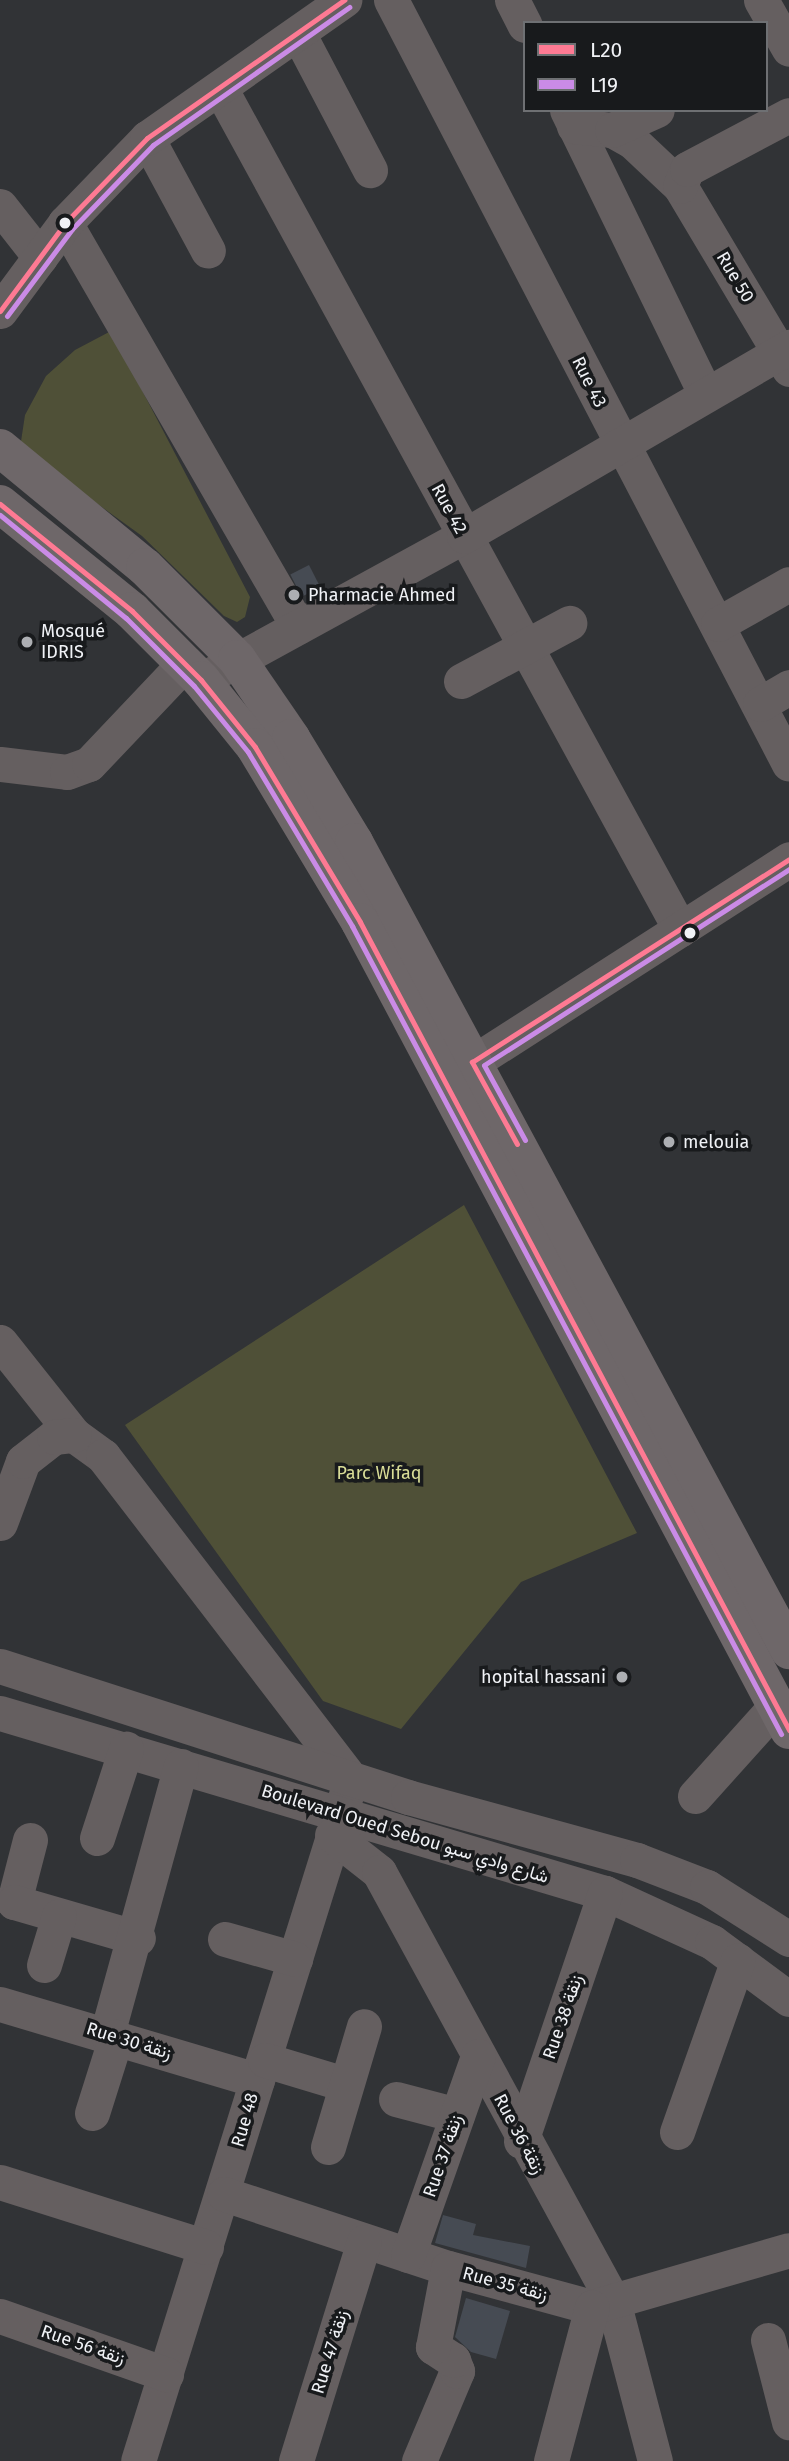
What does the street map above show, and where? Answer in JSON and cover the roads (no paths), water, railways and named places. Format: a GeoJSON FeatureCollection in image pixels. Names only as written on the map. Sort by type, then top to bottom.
{"type":"FeatureCollection","features":[{"type":"Feature","properties":{"kind":"main road"},"geometry":{"type":"LineString","coordinates":[[0,448],[145,567],[237,659],[354,842],[458,1071],[696,1558],[785,1712]]}},
{"type":"Feature","properties":{"kind":"main road"},"geometry":{"type":"LineString","coordinates":[[0,504],[132,611],[193,672],[256,747],[360,922],[458,1071],[730,1539],[789,1650]]}},
{"type":"Feature","properties":{"kind":"main road"},"geometry":{"type":"LineString","coordinates":[[696,1558],[730,1539]]}},
{"type":"Feature","properties":{"kind":"street"},"geometry":{"type":"LineString","coordinates":[[0,311],[65,223],[147,138],[344,0]]}},
{"type":"Feature","properties":{"kind":"street","name":"Rue 43"},"geometry":{"type":"LineString","coordinates":[[391,0],[718,624],[775,696],[789,764]]}},
{"type":"Feature","properties":{"kind":"street"},"geometry":{"type":"LineString","coordinates":[[513,0],[523,21]]}},
{"type":"Feature","properties":{"kind":"street"},"geometry":{"type":"LineString","coordinates":[[761,0],[789,49]]}},
{"type":"Feature","properties":{"kind":"street"},"geometry":{"type":"LineString","coordinates":[[298,33],[370,170]]}},
{"type":"Feature","properties":{"kind":"street","name":"Rue 42"},"geometry":{"type":"LineString","coordinates":[[220,88],[680,929]]}},
{"type":"Feature","properties":{"kind":"street"},"geometry":{"type":"LineString","coordinates":[[570,118],[612,130],[652,112]]}},
{"type":"Feature","properties":{"kind":"street"},"geometry":{"type":"LineString","coordinates":[[680,186],[687,169],[789,115]]}},
{"type":"Feature","properties":{"kind":"street"},"geometry":{"type":"LineString","coordinates":[[570,118],[705,393]]}},
{"type":"Feature","properties":{"kind":"street","name":"Rue 50"},"geometry":{"type":"LineString","coordinates":[[612,130],[632,141],[680,186],[786,356]]}},
{"type":"Feature","properties":{"kind":"street"},"geometry":{"type":"LineString","coordinates":[[147,138],[208,251]]}},
{"type":"Feature","properties":{"kind":"street"},"geometry":{"type":"LineString","coordinates":[[0,206],[40,257]]}},
{"type":"Feature","properties":{"kind":"street"},"geometry":{"type":"LineString","coordinates":[[65,223],[298,626]]}},
{"type":"Feature","properties":{"kind":"street"},"geometry":{"type":"LineString","coordinates":[[0,764],[67,772],[89,764],[193,672],[237,659],[464,536],[705,393],[786,356]]}},
{"type":"Feature","properties":{"kind":"street"},"geometry":{"type":"LineString","coordinates":[[718,624],[789,584]]}},
{"type":"Feature","properties":{"kind":"street"},"geometry":{"type":"LineString","coordinates":[[461,681],[569,623]]}},
{"type":"Feature","properties":{"kind":"street"},"geometry":{"type":"LineString","coordinates":[[458,1071],[789,859]]}},
{"type":"Feature","properties":{"kind":"street"},"geometry":{"type":"LineString","coordinates":[[4,1356],[74,1434],[103,1456],[351,1779]]}},
{"type":"Feature","properties":{"kind":"street"},"geometry":{"type":"LineString","coordinates":[[0,1523],[23,1461],[47,1441],[74,1434]]}},
{"type":"Feature","properties":{"kind":"street","name":"Boulevard Oued Sebou شارع وادي سبو"},"geometry":{"type":"LineString","coordinates":[[0,1665],[351,1779],[638,1860],[707,1887],[789,1939]]}},
{"type":"Feature","properties":{"kind":"street"},"geometry":{"type":"LineString","coordinates":[[695,1796],[785,1712]]}},
{"type":"Feature","properties":{"kind":"street","name":"Boulevard Oued Sebou شارع وادي سبو"},"geometry":{"type":"LineString","coordinates":[[0,1713],[181,1766],[335,1825],[605,1893],[653,1912],[738,1960],[789,1999]]}},
{"type":"Feature","properties":{"kind":"street"},"geometry":{"type":"LineString","coordinates":[[97,1839],[126,1749]]}},
{"type":"Feature","properties":{"kind":"street"},"geometry":{"type":"LineString","coordinates":[[92,2113],[181,1766]]}},
{"type":"Feature","properties":{"kind":"street","name":"Rue 48"},"geometry":{"type":"LineString","coordinates":[[138,2461],[224,2194],[351,1779]]}},
{"type":"Feature","properties":{"kind":"street","name":"Rue 36 زنقة"},"geometry":{"type":"LineString","coordinates":[[335,1825],[379,1872],[521,2141],[602,2304],[655,2461]]}},
{"type":"Feature","properties":{"kind":"street"},"geometry":{"type":"LineString","coordinates":[[30,1840],[14,1902],[138,1938]]}},
{"type":"Feature","properties":{"kind":"street","name":"Rue 38 زنقة"},"geometry":{"type":"LineString","coordinates":[[521,2141],[605,1893]]}},
{"type":"Feature","properties":{"kind":"street"},"geometry":{"type":"LineString","coordinates":[[44,1965],[59,1916]]}},
{"type":"Feature","properties":{"kind":"street"},"geometry":{"type":"LineString","coordinates":[[225,1939],[295,1959]]}},
{"type":"Feature","properties":{"kind":"street"},"geometry":{"type":"LineString","coordinates":[[677,2133],[738,1960]]}},
{"type":"Feature","properties":{"kind":"street","name":"Rue 30 زنقة"},"geometry":{"type":"LineString","coordinates":[[1,2006],[112,2036],[261,2070],[345,2084]]}},
{"type":"Feature","properties":{"kind":"street"},"geometry":{"type":"LineString","coordinates":[[328,2147],[364,2026]]}},
{"type":"Feature","properties":{"kind":"street","name":"Rue 37 زنقة"},"geometry":{"type":"LineString","coordinates":[[408,2255],[478,2056]]}},
{"type":"Feature","properties":{"kind":"street"},"geometry":{"type":"LineString","coordinates":[[396,2099],[457,2115]]}},
{"type":"Feature","properties":{"kind":"street"},"geometry":{"type":"LineString","coordinates":[[0,2182],[206,2247]]}},
{"type":"Feature","properties":{"kind":"street","name":"Rue 35 زنقة"},"geometry":{"type":"LineString","coordinates":[[224,2194],[447,2269],[602,2304]]}},
{"type":"Feature","properties":{"kind":"street","name":"Rue 47 زنقة"},"geometry":{"type":"LineString","coordinates":[[296,2461],[364,2242]]}},
{"type":"Feature","properties":{"kind":"street"},"geometry":{"type":"LineString","coordinates":[[551,2461],[602,2304],[789,2250]]}},
{"type":"Feature","properties":{"kind":"street"},"geometry":{"type":"LineString","coordinates":[[419,2461],[457,2371],[432,2338],[447,2269]]}},
{"type":"Feature","properties":{"kind":"street","name":"Rue 56 زنقة"},"geometry":{"type":"LineString","coordinates":[[0,2316],[166,2374]]}},
{"type":"Feature","properties":{"kind":"street"},"geometry":{"type":"LineString","coordinates":[[768,2340],[789,2419]]}},
{"type":"Feature","properties":{"kind":"place","name":"Pharmacie Ahmed"},"geometry":{"type":"Point","coordinates":[294,595]}},
{"type":"Feature","properties":{"kind":"place","name":"Mosqué IDRIS"},"geometry":{"type":"Point","coordinates":[27,642]}},
{"type":"Feature","properties":{"kind":"place","name":"melouia"},"geometry":{"type":"Point","coordinates":[669,1142]}},
{"type":"Feature","properties":{"kind":"place","name":"hopital hassani"},"geometry":{"type":"Point","coordinates":[622,1677]}},
{"type":"Feature","properties":{"kind":"park label","name":"Parc Wifaq"},"geometry":{"type":"Point","coordinates":[379,1473]}}]}
